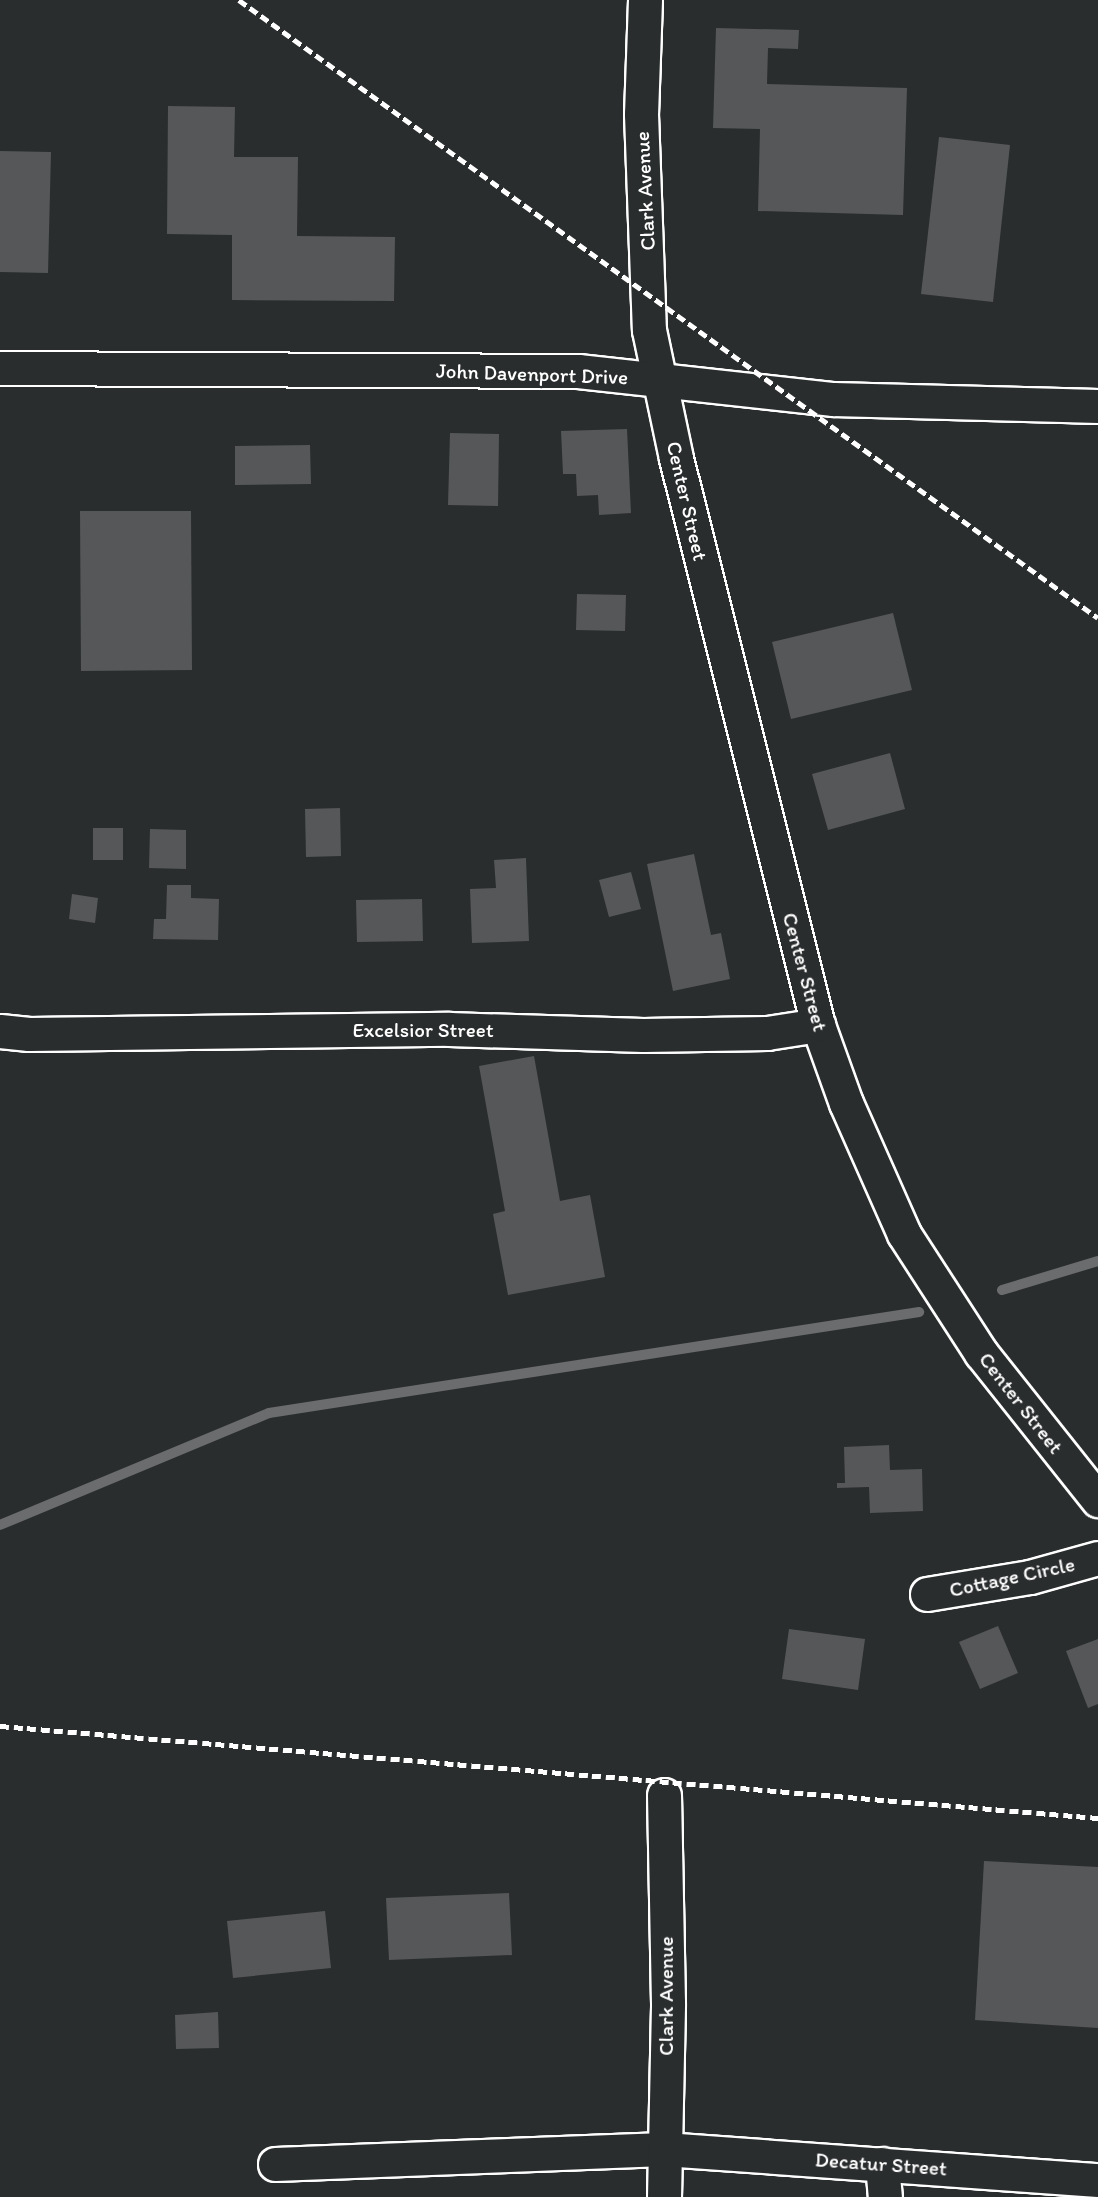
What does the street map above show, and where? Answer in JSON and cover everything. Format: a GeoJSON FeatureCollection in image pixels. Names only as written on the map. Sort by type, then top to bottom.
{"type":"FeatureCollection","features":[{"type":"Feature","properties":{"kind":"street","name":"Clark Avenue"},"geometry":{"type":"LineString","coordinates":[[645,0],[641,114],[649,330],[660,380]]}},
{"type":"Feature","properties":{"kind":"street","name":"John Davenport Drive"},"geometry":{"type":"LineString","coordinates":[[0,368],[578,371],[833,399],[1098,406]]}},
{"type":"Feature","properties":{"kind":"street","name":"Center Street"},"geometry":{"type":"LineString","coordinates":[[660,380],[818,1026],[846,1103],[916,1253],[981,1353],[1098,1500]]}},
{"type":"Feature","properties":{"kind":"street","name":"Excelsior Street"},"geometry":{"type":"LineString","coordinates":[[14,1032],[449,1029],[643,1035],[766,1033],[818,1026]]}},
{"type":"Feature","properties":{"kind":"street","name":"Cottage Circle"},"geometry":{"type":"LineString","coordinates":[[927,1594],[1030,1577],[1098,1558]]}},
{"type":"Feature","properties":{"kind":"street","name":"Clark Avenue"},"geometry":{"type":"LineString","coordinates":[[664,1795],[668,2003],[664,2197]]}},
{"type":"Feature","properties":{"kind":"street","name":"Decatur Street"},"geometry":{"type":"LineString","coordinates":[[275,2164],[664,2149],[1098,2180]]}},
{"type":"Feature","properties":{"kind":"street"},"geometry":{"type":"LineString","coordinates":[[882,2164],[885,2197]]}},
{"type":"Feature","properties":{"kind":"building"},"geometry":{"type":"Polygon","coordinates":[[[716,28],[799,30],[798,49],[768,48],[767,84],[907,88],[903,215],[758,211],[760,129],[713,128],[716,28]]]}},
{"type":"Feature","properties":{"kind":"building"},"geometry":{"type":"Polygon","coordinates":[[[168,106],[235,107],[234,157],[298,157],[297,236],[395,237],[394,301],[232,300],[232,235],[167,234],[168,106]]]}},
{"type":"Feature","properties":{"kind":"building"},"geometry":{"type":"Polygon","coordinates":[[[939,137],[1010,145],[993,302],[921,294],[939,137]]]}},
{"type":"Feature","properties":{"kind":"building"},"geometry":{"type":"Polygon","coordinates":[[[0,151],[51,152],[48,273],[0,272],[0,151]]]}},
{"type":"Feature","properties":{"kind":"building"},"geometry":{"type":"Polygon","coordinates":[[[627,429],[631,513],[599,515],[598,495],[577,496],[576,474],[563,474],[561,431],[627,429]]]}},
{"type":"Feature","properties":{"kind":"building"},"geometry":{"type":"Polygon","coordinates":[[[450,433],[499,434],[498,506],[448,505],[450,433]]]}},
{"type":"Feature","properties":{"kind":"building"},"geometry":{"type":"Polygon","coordinates":[[[310,445],[311,484],[235,485],[235,446],[310,445]]]}},
{"type":"Feature","properties":{"kind":"building"},"geometry":{"type":"Polygon","coordinates":[[[80,511],[191,511],[192,670],[81,671],[80,511]]]}},
{"type":"Feature","properties":{"kind":"building"},"geometry":{"type":"Polygon","coordinates":[[[577,594],[626,595],[625,631],[576,630],[577,594]]]}},
{"type":"Feature","properties":{"kind":"building"},"geometry":{"type":"Polygon","coordinates":[[[893,613],[912,690],[791,719],[772,642],[893,613]]]}},
{"type":"Feature","properties":{"kind":"building"},"geometry":{"type":"Polygon","coordinates":[[[890,753],[905,809],[828,830],[812,774],[890,753]]]}},
{"type":"Feature","properties":{"kind":"building"},"geometry":{"type":"Polygon","coordinates":[[[340,808],[341,856],[306,857],[305,809],[340,808]]]}},
{"type":"Feature","properties":{"kind":"building"},"geometry":{"type":"Polygon","coordinates":[[[93,828],[123,828],[123,860],[93,860],[93,828]]]}},
{"type":"Feature","properties":{"kind":"building"},"geometry":{"type":"Polygon","coordinates":[[[150,829],[186,830],[186,869],[149,868],[150,829]]]}},
{"type":"Feature","properties":{"kind":"building"},"geometry":{"type":"Polygon","coordinates":[[[694,854],[711,935],[721,933],[730,979],[673,991],[647,864],[694,854]]]}},
{"type":"Feature","properties":{"kind":"building"},"geometry":{"type":"Polygon","coordinates":[[[526,858],[529,941],[472,943],[470,889],[496,888],[494,860],[526,858]]]}},
{"type":"Feature","properties":{"kind":"building"},"geometry":{"type":"Polygon","coordinates":[[[631,872],[641,909],[609,917],[599,880],[631,872]]]}},
{"type":"Feature","properties":{"kind":"building"},"geometry":{"type":"Polygon","coordinates":[[[167,885],[191,885],[191,898],[219,899],[218,940],[153,939],[154,919],[166,919],[167,885]]]}},
{"type":"Feature","properties":{"kind":"building"},"geometry":{"type":"Polygon","coordinates":[[[72,894],[98,898],[95,923],[69,919],[72,894]]]}},
{"type":"Feature","properties":{"kind":"building"},"geometry":{"type":"Polygon","coordinates":[[[422,899],[423,941],[357,942],[356,900],[422,899]]]}},
{"type":"Feature","properties":{"kind":"building"},"geometry":{"type":"Polygon","coordinates":[[[534,1056],[560,1201],[590,1195],[605,1277],[508,1295],[493,1214],[505,1211],[479,1066],[534,1056]]]}},
{"type":"Feature","properties":{"kind":"building"},"geometry":{"type":"Polygon","coordinates":[[[889,1445],[890,1470],[922,1469],[923,1511],[870,1513],[869,1487],[837,1488],[837,1483],[845,1483],[844,1447],[889,1445]]]}},
{"type":"Feature","properties":{"kind":"building"},"geometry":{"type":"Polygon","coordinates":[[[998,1626],[1018,1673],[980,1689],[959,1642],[998,1626]]]}},
{"type":"Feature","properties":{"kind":"building"},"geometry":{"type":"Polygon","coordinates":[[[789,1629],[865,1639],[858,1690],[782,1679],[789,1629]]]}},
{"type":"Feature","properties":{"kind":"building"},"geometry":{"type":"Polygon","coordinates":[[[1098,1639],[1098,1704],[1088,1708],[1066,1651],[1098,1639]]]}},
{"type":"Feature","properties":{"kind":"building"},"geometry":{"type":"Polygon","coordinates":[[[984,1861],[1098,1867],[1098,2028],[975,2020],[984,1861]]]}},
{"type":"Feature","properties":{"kind":"building"},"geometry":{"type":"Polygon","coordinates":[[[509,1893],[512,1955],[389,1960],[386,1898],[509,1893]]]}},
{"type":"Feature","properties":{"kind":"building"},"geometry":{"type":"Polygon","coordinates":[[[325,1911],[331,1968],[233,1978],[227,1921],[325,1911]]]}},
{"type":"Feature","properties":{"kind":"building"},"geometry":{"type":"Polygon","coordinates":[[[218,2012],[219,2048],[176,2049],[175,2015],[218,2012]]]}},
{"type":"Feature","properties":{"kind":"waterway"},"geometry":{"type":"LineString","coordinates":[[1002,1290],[1098,1261]]}},
{"type":"Feature","properties":{"kind":"waterway"},"geometry":{"type":"LineString","coordinates":[[0,1525],[269,1413],[919,1312]]}},
{"type":"Feature","properties":{"kind":"railway"},"geometry":{"type":"LineString","coordinates":[[239,0],[1098,618]]}},
{"type":"Feature","properties":{"kind":"railway"},"geometry":{"type":"LineString","coordinates":[[0,1726],[1098,1818]]}}]}
